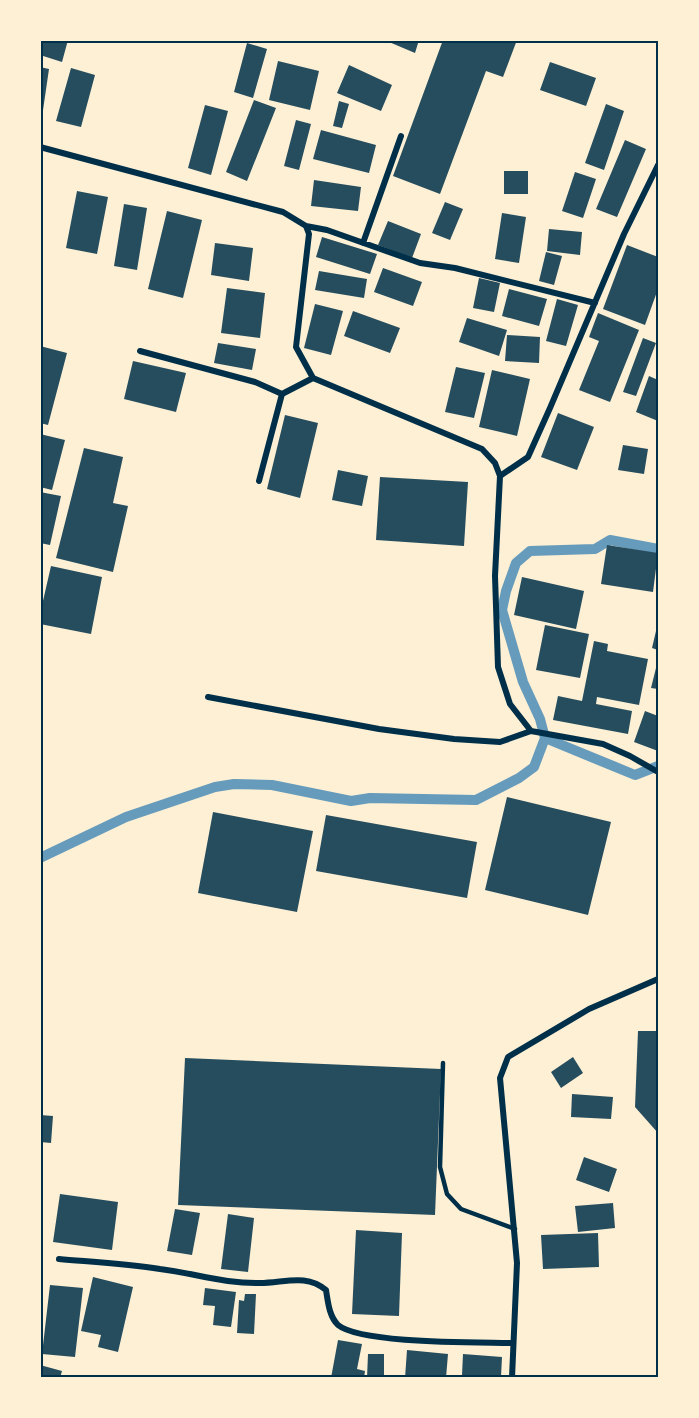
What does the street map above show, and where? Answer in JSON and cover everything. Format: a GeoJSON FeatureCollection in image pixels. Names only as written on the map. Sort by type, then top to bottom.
{"type":"FeatureCollection","features":[{"type":"Feature","properties":{"kind":"street"},"geometry":{"type":"LineString","coordinates":[[363,243],[401,136]]}},
{"type":"Feature","properties":{"kind":"street"},"geometry":{"type":"LineString","coordinates":[[40,147],[283,212],[306,226],[327,230],[420,263],[454,268],[595,303]]}},
{"type":"Feature","properties":{"kind":"street"},"geometry":{"type":"LineString","coordinates":[[500,476],[528,457],[624,234],[658,165]]}},
{"type":"Feature","properties":{"kind":"street"},"geometry":{"type":"LineString","coordinates":[[306,226],[309,234],[296,347],[313,378],[482,449],[495,463],[500,476],[495,576],[498,667],[510,704],[531,731]]}},
{"type":"Feature","properties":{"kind":"street"},"geometry":{"type":"LineString","coordinates":[[140,351],[255,382],[282,394]]}},
{"type":"Feature","properties":{"kind":"street"},"geometry":{"type":"LineString","coordinates":[[260,482],[282,394],[313,378]]}},
{"type":"Feature","properties":{"kind":"street"},"geometry":{"type":"LineString","coordinates":[[208,697],[379,729],[454,740],[500,742],[531,731],[603,744],[658,772]]}},
{"type":"Feature","properties":{"kind":"street"},"geometry":{"type":"LineString","coordinates":[[512,1377],[517,1263],[500,1078],[508,1057],[589,1009],[658,979]]}},
{"type":"Feature","properties":{"kind":"street"},"geometry":{"type":"LineString","coordinates":[[59,1259],[160,1269],[259,1283],[301,1280],[316,1282],[326,1290],[329,1311],[339,1325],[359,1334],[410,1340],[513,1343]]}},
{"type":"Feature","properties":{"kind":"lane"},"geometry":{"type":"LineString","coordinates":[[443,1063],[443,1135],[440,1167],[447,1194],[462,1209],[515,1229]]}},
{"type":"Feature","properties":{"kind":"building"},"geometry":{"type":"Polygon","coordinates":[[[40,40],[68,40],[62,62],[40,55],[40,40]]]}},
{"type":"Feature","properties":{"kind":"building"},"geometry":{"type":"Polygon","coordinates":[[[390,40],[419,40],[415,53],[389,42],[390,40]]]}},
{"type":"Feature","properties":{"kind":"building"},"geometry":{"type":"Polygon","coordinates":[[[443,40],[517,40],[503,77],[486,71],[440,194],[393,176],[443,40]]]}},
{"type":"Feature","properties":{"kind":"building"},"geometry":{"type":"Polygon","coordinates":[[[247,43],[267,49],[253,98],[234,92],[247,43]]]}},
{"type":"Feature","properties":{"kind":"building"},"geometry":{"type":"Polygon","coordinates":[[[278,61],[319,71],[310,110],[269,100],[278,61]]]}},
{"type":"Feature","properties":{"kind":"building"},"geometry":{"type":"Polygon","coordinates":[[[550,62],[596,78],[586,106],[540,90],[550,62]]]}},
{"type":"Feature","properties":{"kind":"building"},"geometry":{"type":"Polygon","coordinates":[[[349,65],[392,85],[381,111],[337,93],[349,65]]]}},
{"type":"Feature","properties":{"kind":"building"},"geometry":{"type":"Polygon","coordinates":[[[40,67],[49,69],[42,117],[40,117],[40,67]]]}},
{"type":"Feature","properties":{"kind":"building"},"geometry":{"type":"Polygon","coordinates":[[[71,68],[95,75],[81,127],[56,121],[71,68]]]}},
{"type":"Feature","properties":{"kind":"building"},"geometry":{"type":"Polygon","coordinates":[[[254,100],[276,108],[247,181],[226,172],[254,100]]]}},
{"type":"Feature","properties":{"kind":"building"},"geometry":{"type":"Polygon","coordinates":[[[339,101],[349,104],[342,128],[333,126],[339,101]]]}},
{"type":"Feature","properties":{"kind":"building"},"geometry":{"type":"Polygon","coordinates":[[[606,104],[624,111],[604,170],[585,163],[606,104]]]}},
{"type":"Feature","properties":{"kind":"building"},"geometry":{"type":"Polygon","coordinates":[[[205,105],[228,111],[211,175],[188,168],[205,105]]]}},
{"type":"Feature","properties":{"kind":"building"},"geometry":{"type":"Polygon","coordinates":[[[296,120],[311,124],[299,170],[284,166],[296,120]]]}},
{"type":"Feature","properties":{"kind":"building"},"geometry":{"type":"Polygon","coordinates":[[[321,130],[376,145],[369,173],[313,159],[321,130]]]}},
{"type":"Feature","properties":{"kind":"building"},"geometry":{"type":"Polygon","coordinates":[[[625,140],[646,149],[617,217],[596,209],[625,140]]]}},
{"type":"Feature","properties":{"kind":"building"},"geometry":{"type":"Polygon","coordinates":[[[504,171],[528,171],[528,194],[504,194],[504,171]]]}},
{"type":"Feature","properties":{"kind":"building"},"geometry":{"type":"Polygon","coordinates":[[[575,172],[596,179],[583,218],[562,211],[575,172]]]}},
{"type":"Feature","properties":{"kind":"building"},"geometry":{"type":"Polygon","coordinates":[[[314,180],[361,187],[358,211],[311,206],[314,180]]]}},
{"type":"Feature","properties":{"kind":"building"},"geometry":{"type":"Polygon","coordinates":[[[77,191],[108,197],[97,254],[66,248],[77,191]]]}},
{"type":"Feature","properties":{"kind":"building"},"geometry":{"type":"Polygon","coordinates":[[[445,202],[463,209],[450,240],[432,233],[445,202]]]}},
{"type":"Feature","properties":{"kind":"building"},"geometry":{"type":"Polygon","coordinates":[[[124,204],[147,208],[137,270],[114,266],[124,204]]]}},
{"type":"Feature","properties":{"kind":"building"},"geometry":{"type":"Polygon","coordinates":[[[167,211],[202,220],[183,298],[148,289],[167,211]]]}},
{"type":"Feature","properties":{"kind":"building"},"geometry":{"type":"Polygon","coordinates":[[[502,213],[526,217],[519,263],[495,259],[502,213]]]}},
{"type":"Feature","properties":{"kind":"building"},"geometry":{"type":"Polygon","coordinates":[[[388,221],[421,234],[412,258],[378,245],[388,221]]]}},
{"type":"Feature","properties":{"kind":"building"},"geometry":{"type":"Polygon","coordinates":[[[549,229],[582,232],[580,255],[547,251],[549,229]]]}},
{"type":"Feature","properties":{"kind":"building"},"geometry":{"type":"Polygon","coordinates":[[[322,237],[377,254],[370,274],[316,257],[322,237]]]}},
{"type":"Feature","properties":{"kind":"building"},"geometry":{"type":"Polygon","coordinates":[[[215,243],[253,248],[249,281],[211,275],[215,243]]]}},
{"type":"Feature","properties":{"kind":"building"},"geometry":{"type":"Polygon","coordinates":[[[627,245],[658,257],[658,289],[645,325],[603,309],[627,245]]]}},
{"type":"Feature","properties":{"kind":"building"},"geometry":{"type":"Polygon","coordinates":[[[546,252],[562,256],[554,285],[539,281],[546,252]]]}},
{"type":"Feature","properties":{"kind":"building"},"geometry":{"type":"Polygon","coordinates":[[[383,268],[422,282],[413,306],[374,292],[383,268]]]}},
{"type":"Feature","properties":{"kind":"building"},"geometry":{"type":"Polygon","coordinates":[[[319,271],[367,279],[364,298],[315,290],[319,271]]]}},
{"type":"Feature","properties":{"kind":"building"},"geometry":{"type":"Polygon","coordinates":[[[479,278],[500,283],[494,312],[473,308],[479,278]]]}},
{"type":"Feature","properties":{"kind":"building"},"geometry":{"type":"Polygon","coordinates":[[[227,288],[265,293],[260,338],[221,333],[227,288]]]}},
{"type":"Feature","properties":{"kind":"building"},"geometry":{"type":"Polygon","coordinates":[[[509,289],[547,299],[539,326],[502,316],[509,289]]]}},
{"type":"Feature","properties":{"kind":"building"},"geometry":{"type":"Polygon","coordinates":[[[557,299],[578,305],[566,346],[546,341],[557,299]]]}},
{"type":"Feature","properties":{"kind":"building"},"geometry":{"type":"Polygon","coordinates":[[[315,304],[343,311],[331,355],[304,348],[315,304]]]}},
{"type":"Feature","properties":{"kind":"building"},"geometry":{"type":"Polygon","coordinates":[[[353,311],[400,328],[390,353],[344,336],[353,311]]]}},
{"type":"Feature","properties":{"kind":"building"},"geometry":{"type":"Polygon","coordinates":[[[598,313],[639,330],[610,402],[579,390],[599,341],[589,337],[598,313]]]}},
{"type":"Feature","properties":{"kind":"building"},"geometry":{"type":"Polygon","coordinates":[[[467,318],[507,330],[499,356],[459,342],[467,318]]]}},
{"type":"Feature","properties":{"kind":"building"},"geometry":{"type":"Polygon","coordinates":[[[507,335],[540,337],[539,363],[505,361],[507,335]]]}},
{"type":"Feature","properties":{"kind":"building"},"geometry":{"type":"Polygon","coordinates":[[[643,338],[656,343],[636,396],[623,392],[643,338]]]}},
{"type":"Feature","properties":{"kind":"building"},"geometry":{"type":"Polygon","coordinates":[[[218,343],[256,349],[252,370],[214,363],[218,343]]]}},
{"type":"Feature","properties":{"kind":"building"},"geometry":{"type":"Polygon","coordinates":[[[40,346],[67,353],[48,425],[40,423],[40,346]]]}},
{"type":"Feature","properties":{"kind":"building"},"geometry":{"type":"Polygon","coordinates":[[[133,361],[186,373],[176,412],[124,399],[133,361]]]}},
{"type":"Feature","properties":{"kind":"building"},"geometry":{"type":"Polygon","coordinates":[[[456,367],[485,373],[474,418],[445,412],[456,367]]]}},
{"type":"Feature","properties":{"kind":"building"},"geometry":{"type":"Polygon","coordinates":[[[492,370],[530,379],[517,436],[479,427],[492,370]]]}},
{"type":"Feature","properties":{"kind":"building"},"geometry":{"type":"Polygon","coordinates":[[[649,376],[658,380],[658,421],[636,412],[649,376]]]}},
{"type":"Feature","properties":{"kind":"building"},"geometry":{"type":"Polygon","coordinates":[[[558,413],[594,427],[577,470],[541,457],[558,413]]]}},
{"type":"Feature","properties":{"kind":"building"},"geometry":{"type":"Polygon","coordinates":[[[285,415],[318,423],[300,498],[267,489],[285,415]]]}},
{"type":"Feature","properties":{"kind":"building"},"geometry":{"type":"Polygon","coordinates":[[[40,434],[65,440],[52,490],[40,487],[40,434]]]}},
{"type":"Feature","properties":{"kind":"building"},"geometry":{"type":"Polygon","coordinates":[[[623,445],[648,449],[644,474],[618,470],[623,445]]]}},
{"type":"Feature","properties":{"kind":"building"},"geometry":{"type":"Polygon","coordinates":[[[84,448],[123,457],[113,503],[128,506],[113,572],[56,558],[84,448]]]}},
{"type":"Feature","properties":{"kind":"building"},"geometry":{"type":"Polygon","coordinates":[[[338,470],[368,476],[362,506],[332,500],[338,470]]]}},
{"type":"Feature","properties":{"kind":"building"},"geometry":{"type":"Polygon","coordinates":[[[380,477],[468,482],[464,546],[376,540],[380,477]]]}},
{"type":"Feature","properties":{"kind":"building"},"geometry":{"type":"Polygon","coordinates":[[[40,492],[61,496],[50,545],[40,543],[40,492]]]}},
{"type":"Feature","properties":{"kind":"building"},"geometry":{"type":"Polygon","coordinates":[[[607,545],[658,553],[653,592],[601,584],[607,545]]]}},
{"type":"Feature","properties":{"kind":"building"},"geometry":{"type":"Polygon","coordinates":[[[51,566],[102,577],[91,634],[40,624],[40,614],[51,566]]]}},
{"type":"Feature","properties":{"kind":"building"},"geometry":{"type":"Polygon","coordinates":[[[522,577],[584,591],[576,629],[514,615],[522,577]]]}},
{"type":"Feature","properties":{"kind":"building"},"geometry":{"type":"Polygon","coordinates":[[[545,625],[589,634],[580,678],[536,670],[545,625]]]}},
{"type":"Feature","properties":{"kind":"building"},"geometry":{"type":"Polygon","coordinates":[[[656,631],[658,632],[658,650],[652,648],[656,631]]]}},
{"type":"Feature","properties":{"kind":"building"},"geometry":{"type":"Polygon","coordinates":[[[594,641],[608,644],[607,651],[648,659],[639,705],[597,697],[596,704],[632,711],[628,734],[553,720],[558,696],[582,701],[594,641]]]}},
{"type":"Feature","properties":{"kind":"building"},"geometry":{"type":"Polygon","coordinates":[[[658,660],[658,689],[651,688],[658,660]]]}},
{"type":"Feature","properties":{"kind":"building"},"geometry":{"type":"Polygon","coordinates":[[[645,711],[658,716],[658,751],[634,742],[645,711]]]}},
{"type":"Feature","properties":{"kind":"building"},"geometry":{"type":"Polygon","coordinates":[[[507,797],[611,822],[588,915],[485,890],[507,797]]]}},
{"type":"Feature","properties":{"kind":"building"},"geometry":{"type":"Polygon","coordinates":[[[213,812],[313,831],[297,912],[198,893],[213,812]]]}},
{"type":"Feature","properties":{"kind":"building"},"geometry":{"type":"Polygon","coordinates":[[[326,815],[477,842],[467,898],[316,871],[326,815]]]}},
{"type":"Feature","properties":{"kind":"building"},"geometry":{"type":"Polygon","coordinates":[[[638,1031],[658,1031],[658,1133],[635,1107],[638,1031]]]}},
{"type":"Feature","properties":{"kind":"building"},"geometry":{"type":"Polygon","coordinates":[[[573,1057],[583,1073],[561,1088],[551,1072],[573,1057]]]}},
{"type":"Feature","properties":{"kind":"building"},"geometry":{"type":"Polygon","coordinates":[[[185,1058],[441,1069],[435,1215],[178,1205],[185,1058]]]}},
{"type":"Feature","properties":{"kind":"building"},"geometry":{"type":"Polygon","coordinates":[[[572,1094],[613,1097],[611,1119],[571,1117],[572,1094]]]}},
{"type":"Feature","properties":{"kind":"building"},"geometry":{"type":"Polygon","coordinates":[[[40,1115],[53,1116],[51,1143],[40,1142],[40,1115]]]}},
{"type":"Feature","properties":{"kind":"building"},"geometry":{"type":"Polygon","coordinates":[[[584,1157],[617,1169],[609,1192],[576,1180],[584,1157]]]}},
{"type":"Feature","properties":{"kind":"building"},"geometry":{"type":"Polygon","coordinates":[[[60,1194],[118,1202],[112,1250],[53,1242],[60,1194]]]}},
{"type":"Feature","properties":{"kind":"building"},"geometry":{"type":"Polygon","coordinates":[[[613,1203],[615,1228],[578,1232],[575,1206],[613,1203]]]}},
{"type":"Feature","properties":{"kind":"building"},"geometry":{"type":"Polygon","coordinates":[[[175,1209],[200,1213],[192,1255],[167,1251],[175,1209]]]}},
{"type":"Feature","properties":{"kind":"building"},"geometry":{"type":"Polygon","coordinates":[[[228,1214],[254,1218],[248,1272],[221,1269],[228,1214]]]}},
{"type":"Feature","properties":{"kind":"building"},"geometry":{"type":"Polygon","coordinates":[[[356,1230],[402,1233],[399,1316],[352,1314],[356,1230]]]}},
{"type":"Feature","properties":{"kind":"building"},"geometry":{"type":"Polygon","coordinates":[[[598,1233],[599,1267],[543,1269],[541,1235],[598,1233]]]}},
{"type":"Feature","properties":{"kind":"building"},"geometry":{"type":"Polygon","coordinates":[[[93,1277],[133,1287],[118,1352],[98,1347],[101,1335],[81,1331],[93,1277]]]}},
{"type":"Feature","properties":{"kind":"building"},"geometry":{"type":"Polygon","coordinates":[[[50,1285],[83,1288],[75,1357],[42,1354],[50,1285]]]}},
{"type":"Feature","properties":{"kind":"building"},"geometry":{"type":"Polygon","coordinates":[[[205,1288],[236,1292],[231,1327],[213,1325],[215,1306],[203,1305],[205,1288]]]}},
{"type":"Feature","properties":{"kind":"building"},"geometry":{"type":"Polygon","coordinates":[[[245,1294],[256,1294],[254,1334],[237,1333],[239,1300],[244,1301],[245,1294]]]}},
{"type":"Feature","properties":{"kind":"building"},"geometry":{"type":"Polygon","coordinates":[[[338,1340],[362,1344],[357,1369],[365,1371],[364,1378],[331,1378],[338,1340]]]}},
{"type":"Feature","properties":{"kind":"building"},"geometry":{"type":"Polygon","coordinates":[[[407,1350],[448,1354],[446,1378],[405,1378],[407,1350]]]}},
{"type":"Feature","properties":{"kind":"building"},"geometry":{"type":"Polygon","coordinates":[[[368,1354],[384,1354],[384,1378],[367,1378],[368,1354]]]}},
{"type":"Feature","properties":{"kind":"building"},"geometry":{"type":"Polygon","coordinates":[[[463,1354],[502,1357],[501,1377],[462,1375],[463,1354]]]}},
{"type":"Feature","properties":{"kind":"building"},"geometry":{"type":"Polygon","coordinates":[[[40,1365],[62,1371],[60,1378],[40,1378],[40,1365]]]}},
{"type":"Feature","properties":{"kind":"waterway"},"geometry":{"type":"LineString","coordinates":[[40,858],[126,817],[215,787],[234,784],[272,785],[351,801],[370,798],[476,800],[519,778],[534,767],[545,738],[540,719],[523,682],[502,610],[516,563],[530,551],[595,549],[610,540],[658,549]]}},
{"type":"Feature","properties":{"kind":"waterway"},"geometry":{"type":"LineString","coordinates":[[545,738],[635,775],[658,766]]}}]}
